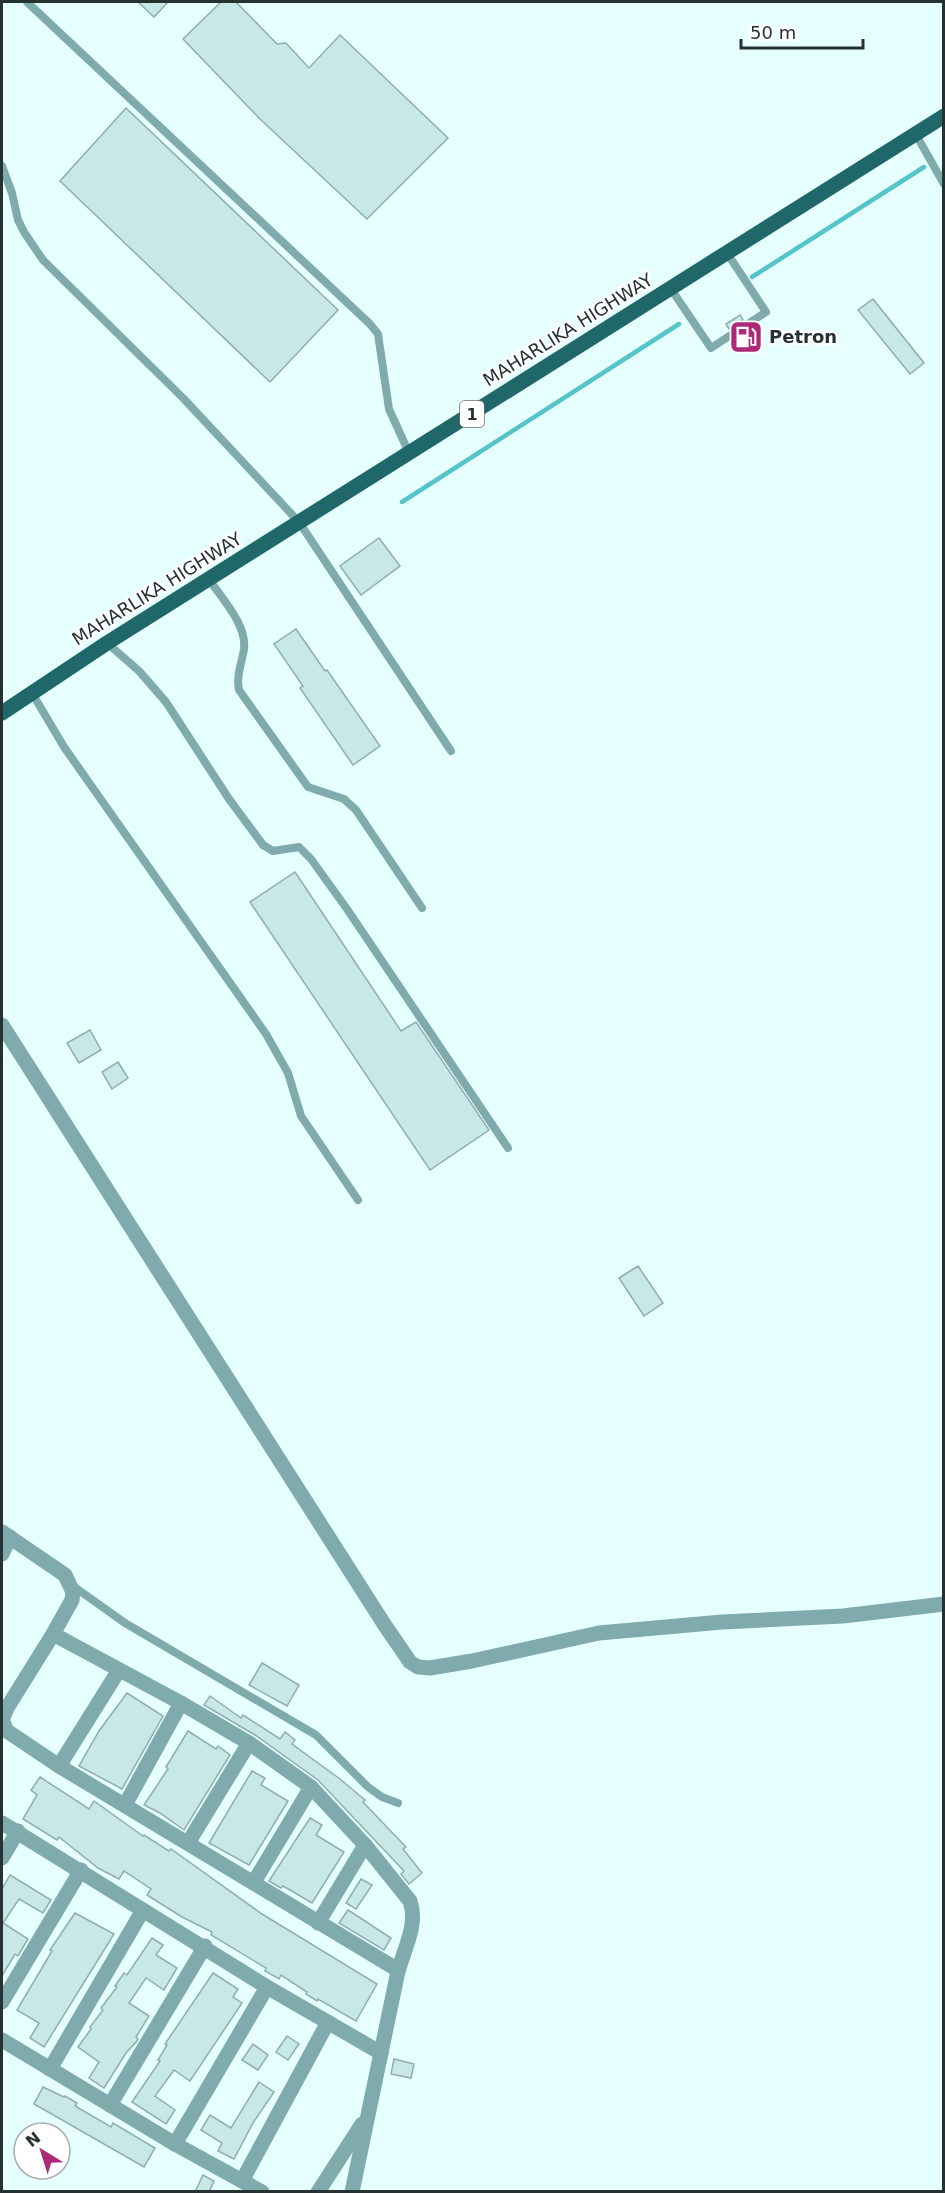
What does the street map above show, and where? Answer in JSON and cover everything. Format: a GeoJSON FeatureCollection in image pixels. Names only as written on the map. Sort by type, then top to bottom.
{"type":"FeatureCollection","features":[{"type":"Feature","properties":{"kind":"main road","name":"MAHARLIKA HIGHWAY"},"geometry":{"type":"LineString","coordinates":[[2,713],[107,643],[944,116]]}},
{"type":"Feature","properties":{"kind":"street"},"geometry":{"type":"LineString","coordinates":[[2,1024],[378,1614],[410,1662],[418,1667],[430,1668],[472,1661],[599,1633],[722,1622],[843,1616],[944,1604]]}},
{"type":"Feature","properties":{"kind":"street"},"geometry":{"type":"LineString","coordinates":[[2,1554],[6,1535],[65,1575],[71,1586],[72,1599],[7,1708],[2,1720],[7,1731],[59,1766],[398,1970]]}},
{"type":"Feature","properties":{"kind":"street"},"geometry":{"type":"LineString","coordinates":[[53,1634],[181,1703],[249,1743],[311,1787],[406,1893],[413,1908],[411,1930],[398,1970],[352,2192]]}},
{"type":"Feature","properties":{"kind":"street"},"geometry":{"type":"LineString","coordinates":[[59,1766],[119,1670]]}},
{"type":"Feature","properties":{"kind":"street"},"geometry":{"type":"LineString","coordinates":[[125,1805],[181,1703]]}},
{"type":"Feature","properties":{"kind":"street"},"geometry":{"type":"LineString","coordinates":[[188,1843],[249,1743]]}},
{"type":"Feature","properties":{"kind":"street"},"geometry":{"type":"LineString","coordinates":[[254,1882],[311,1787]]}},
{"type":"Feature","properties":{"kind":"street"},"geometry":{"type":"LineString","coordinates":[[2,1822],[205,1946],[267,1987],[381,2053]]}},
{"type":"Feature","properties":{"kind":"street"},"geometry":{"type":"LineString","coordinates":[[2,1858],[18,1831]]}},
{"type":"Feature","properties":{"kind":"street"},"geometry":{"type":"LineString","coordinates":[[318,1923],[365,1845]]}},
{"type":"Feature","properties":{"kind":"street"},"geometry":{"type":"LineString","coordinates":[[2,2002],[81,1870]]}},
{"type":"Feature","properties":{"kind":"street"},"geometry":{"type":"LineString","coordinates":[[50,2069],[143,1910]]}},
{"type":"Feature","properties":{"kind":"street"},"geometry":{"type":"LineString","coordinates":[[110,2105],[205,1946]]}},
{"type":"Feature","properties":{"kind":"street"},"geometry":{"type":"LineString","coordinates":[[176,2144],[267,1987]]}},
{"type":"Feature","properties":{"kind":"street"},"geometry":{"type":"LineString","coordinates":[[242,2181],[328,2022]]}},
{"type":"Feature","properties":{"kind":"street"},"geometry":{"type":"LineString","coordinates":[[2,2040],[176,2144],[262,2192]]}},
{"type":"Feature","properties":{"kind":"street"},"geometry":{"type":"LineString","coordinates":[[318,2192],[368,2116]]}},
{"type":"Feature","properties":{"kind":"lane"},"geometry":{"type":"LineString","coordinates":[[27,2],[370,324],[378,334],[389,409],[410,453]]}},
{"type":"Feature","properties":{"kind":"lane"},"geometry":{"type":"LineString","coordinates":[[915,134],[944,184]]}},
{"type":"Feature","properties":{"kind":"lane"},"geometry":{"type":"LineString","coordinates":[[2,166],[12,192],[18,220],[44,260],[184,399],[299,522],[451,752]]}},
{"type":"Feature","properties":{"kind":"lane"},"geometry":{"type":"LineString","coordinates":[[671,289],[711,348],[766,312],[727,253]]}},
{"type":"Feature","properties":{"kind":"lane"},"geometry":{"type":"LineString","coordinates":[[208,579],[243,632],[244,648],[237,680],[239,690],[308,787],[344,799],[356,810],[422,908]]}},
{"type":"Feature","properties":{"kind":"lane"},"geometry":{"type":"LineString","coordinates":[[107,643],[139,671],[166,702],[262,845],[273,851],[299,847],[311,859],[508,1148]]}},
{"type":"Feature","properties":{"kind":"lane"},"geometry":{"type":"LineString","coordinates":[[32,693],[64,747],[266,1034],[288,1073],[301,1116],[358,1200]]}},
{"type":"Feature","properties":{"kind":"lane"},"geometry":{"type":"LineString","coordinates":[[71,1586],[125,1623],[316,1735],[368,1787],[382,1797],[398,1803]]}},
{"type":"Feature","properties":{"kind":"building"},"geometry":{"type":"Polygon","coordinates":[[[138,2],[168,2],[154,17],[138,2]]]}},
{"type":"Feature","properties":{"kind":"building"},"geometry":{"type":"Polygon","coordinates":[[[221,2],[236,2],[277,44],[286,43],[309,68],[340,35],[448,138],[367,219],[260,119],[183,39],[221,2]]]}},
{"type":"Feature","properties":{"kind":"building"},"geometry":{"type":"Polygon","coordinates":[[[126,108],[338,310],[270,382],[60,181],[126,108]]]}},
{"type":"Feature","properties":{"kind":"building"},"geometry":{"type":"Polygon","coordinates":[[[873,299],[924,363],[910,374],[858,310],[873,299]]]}},
{"type":"Feature","properties":{"kind":"building"},"geometry":{"type":"Polygon","coordinates":[[[740,315],[743,320],[729,329],[726,324],[740,315]]]}},
{"type":"Feature","properties":{"kind":"building"},"geometry":{"type":"Polygon","coordinates":[[[379,538],[400,566],[361,595],[340,566],[379,538]]]}},
{"type":"Feature","properties":{"kind":"building"},"geometry":{"type":"Polygon","coordinates":[[[296,629],[380,746],[353,765],[300,688],[303,686],[274,644],[296,629]]]}},
{"type":"Feature","properties":{"kind":"building"},"geometry":{"type":"Polygon","coordinates":[[[295,872],[401,1031],[416,1022],[489,1130],[430,1170],[250,902],[295,872]]]}},
{"type":"Feature","properties":{"kind":"building"},"geometry":{"type":"Polygon","coordinates":[[[90,1030],[101,1050],[79,1063],[67,1043],[90,1030]]]}},
{"type":"Feature","properties":{"kind":"building"},"geometry":{"type":"Polygon","coordinates":[[[118,1062],[128,1078],[112,1089],[102,1072],[118,1062]]]}},
{"type":"Feature","properties":{"kind":"building"},"geometry":{"type":"Polygon","coordinates":[[[638,1266],[663,1303],[644,1316],[619,1278],[638,1266]]]}},
{"type":"Feature","properties":{"kind":"building"},"geometry":{"type":"Polygon","coordinates":[[[262,1663],[299,1685],[287,1706],[249,1685],[262,1663]]]}},
{"type":"Feature","properties":{"kind":"building"},"geometry":{"type":"Polygon","coordinates":[[[127,1693],[163,1716],[122,1789],[79,1766],[99,1731],[127,1693]]]}},
{"type":"Feature","properties":{"kind":"building"},"geometry":{"type":"Polygon","coordinates":[[[210,1696],[241,1718],[243,1715],[280,1739],[285,1732],[295,1740],[292,1744],[365,1800],[363,1802],[406,1847],[403,1849],[422,1873],[409,1884],[401,1874],[404,1871],[318,1780],[255,1735],[204,1705],[210,1696]]]}},
{"type":"Feature","properties":{"kind":"building"},"geometry":{"type":"Polygon","coordinates":[[[188,1731],[216,1749],[218,1746],[230,1755],[184,1830],[144,1805],[168,1769],[166,1767],[188,1731]]]}},
{"type":"Feature","properties":{"kind":"building"},"geometry":{"type":"Polygon","coordinates":[[[252,1771],[265,1778],[261,1785],[288,1801],[249,1865],[209,1843],[252,1771]]]}},
{"type":"Feature","properties":{"kind":"building"},"geometry":{"type":"Polygon","coordinates":[[[40,1777],[89,1809],[94,1801],[143,1836],[169,1851],[171,1849],[262,1914],[377,1984],[356,2021],[318,1999],[317,2001],[281,1975],[279,1979],[265,1971],[266,1968],[211,1935],[212,1932],[182,1917],[147,1895],[151,1889],[124,1871],[119,1879],[98,1868],[59,1837],[57,1840],[23,1819],[37,1795],[31,1790],[40,1777]]]}},
{"type":"Feature","properties":{"kind":"building"},"geometry":{"type":"Polygon","coordinates":[[[310,1818],[322,1825],[316,1835],[344,1852],[312,1903],[283,1886],[281,1888],[269,1881],[310,1818]]]}},
{"type":"Feature","properties":{"kind":"building"},"geometry":{"type":"Polygon","coordinates":[[[10,1875],[51,1900],[43,1913],[19,1899],[3,1923],[28,1939],[18,1956],[15,1954],[2,1976],[2,1889],[10,1875]]]}},
{"type":"Feature","properties":{"kind":"building"},"geometry":{"type":"Polygon","coordinates":[[[361,1879],[372,1885],[356,1909],[346,1903],[361,1879]]]}},
{"type":"Feature","properties":{"kind":"building"},"geometry":{"type":"Polygon","coordinates":[[[348,1910],[391,1938],[384,1950],[339,1923],[348,1910]]]}},
{"type":"Feature","properties":{"kind":"building"},"geometry":{"type":"Polygon","coordinates":[[[75,1913],[114,1934],[44,2047],[30,2038],[39,2023],[17,2010],[52,1951],[50,1950],[75,1913]]]}},
{"type":"Feature","properties":{"kind":"building"},"geometry":{"type":"Polygon","coordinates":[[[152,1938],[163,1945],[156,1955],[177,1968],[164,1990],[146,1978],[129,2003],[149,2016],[136,2037],[137,2041],[126,2053],[104,2088],[89,2078],[99,2062],[78,2047],[103,2010],[101,2008],[117,1987],[115,1986],[124,1973],[127,1975],[152,1938]]]}},
{"type":"Feature","properties":{"kind":"building"},"geometry":{"type":"Polygon","coordinates":[[[213,1973],[238,1989],[233,1997],[242,2003],[190,2081],[174,2070],[155,2096],[175,2110],[166,2124],[132,2102],[160,2061],[158,2060],[167,2045],[165,2044],[213,1973]]]}},
{"type":"Feature","properties":{"kind":"building"},"geometry":{"type":"Polygon","coordinates":[[[287,2036],[299,2044],[288,2060],[276,2052],[287,2036]]]}},
{"type":"Feature","properties":{"kind":"building"},"geometry":{"type":"Polygon","coordinates":[[[253,2044],[268,2055],[258,2070],[242,2060],[253,2044]]]}},
{"type":"Feature","properties":{"kind":"building"},"geometry":{"type":"Polygon","coordinates":[[[394,2059],[414,2064],[411,2078],[391,2074],[394,2059]]]}},
{"type":"Feature","properties":{"kind":"building"},"geometry":{"type":"Polygon","coordinates":[[[259,2082],[274,2092],[253,2123],[234,2159],[218,2151],[222,2143],[201,2130],[210,2115],[231,2128],[259,2082]]]}},
{"type":"Feature","properties":{"kind":"building"},"geometry":{"type":"Polygon","coordinates":[[[43,2087],[65,2096],[77,2103],[75,2106],[111,2127],[113,2123],[155,2148],[144,2167],[72,2126],[72,2121],[64,2121],[34,2104],[43,2087]]]}},
{"type":"Feature","properties":{"kind":"building"},"geometry":{"type":"Polygon","coordinates":[[[203,2175],[214,2181],[209,2192],[195,2192],[203,2175]]]}},
{"type":"Feature","properties":{"kind":"waterway"},"geometry":{"type":"LineString","coordinates":[[752,277],[924,167]]}},
{"type":"Feature","properties":{"kind":"waterway"},"geometry":{"type":"LineString","coordinates":[[402,502],[679,324]]}},
{"type":"Feature","properties":{"kind":"place","name":"Petron"},"geometry":{"type":"Point","coordinates":[746,337]}}]}
